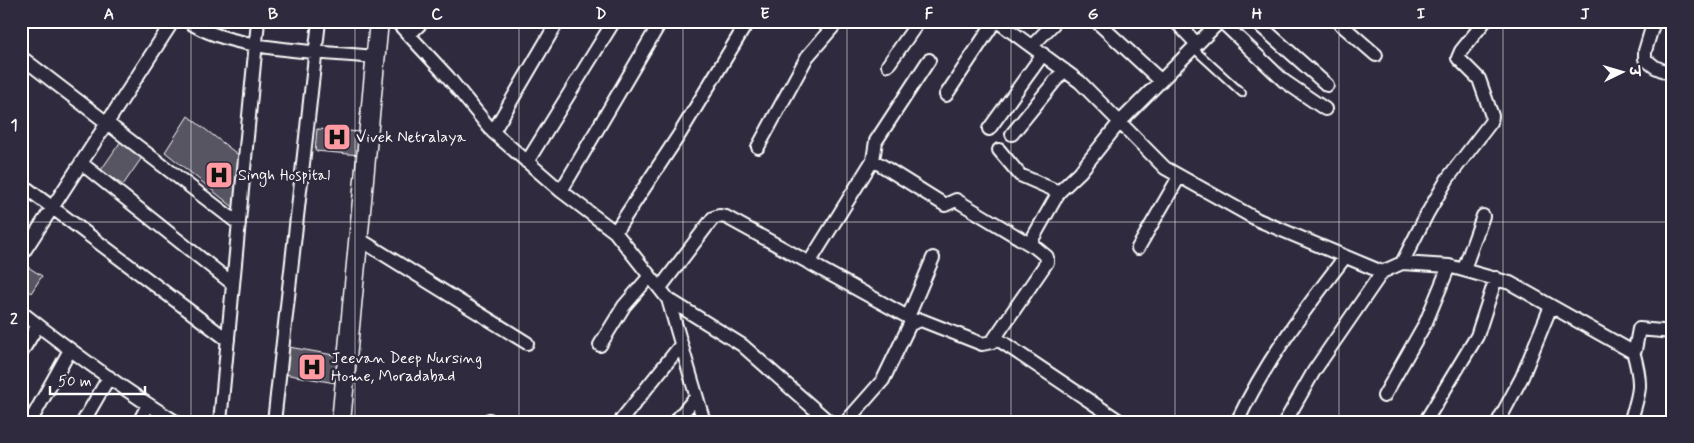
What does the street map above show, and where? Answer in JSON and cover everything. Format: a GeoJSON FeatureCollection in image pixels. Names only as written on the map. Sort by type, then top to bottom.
{"type":"FeatureCollection","features":[{"type":"Feature","properties":{"kind":"main road"},"geometry":{"type":"LineString","coordinates":[[342,422],[379,21]]}},
{"type":"Feature","properties":{"kind":"street"},"geometry":{"type":"LineString","coordinates":[[21,256],[173,21]]}},
{"type":"Feature","properties":{"kind":"street"},"geometry":{"type":"LineString","coordinates":[[188,21],[211,32],[256,46],[376,57]]}},
{"type":"Feature","properties":{"kind":"street"},"geometry":{"type":"LineString","coordinates":[[220,422],[258,21]]}},
{"type":"Feature","properties":{"kind":"street"},"geometry":{"type":"LineString","coordinates":[[274,422],[319,21]]}},
{"type":"Feature","properties":{"kind":"street"},"geometry":{"type":"LineString","coordinates":[[396,21],[448,77],[493,132],[561,191],[614,232],[660,288],[668,299],[704,422]]}},
{"type":"Feature","properties":{"kind":"street"},"geometry":{"type":"LineString","coordinates":[[409,35],[423,21]]}},
{"type":"Feature","properties":{"kind":"street"},"geometry":{"type":"LineString","coordinates":[[493,132],[558,21]]}},
{"type":"Feature","properties":{"kind":"street"},"geometry":{"type":"LineString","coordinates":[[527,162],[614,21]]}},
{"type":"Feature","properties":{"kind":"street"},"geometry":{"type":"LineString","coordinates":[[561,191],[661,21]]}},
{"type":"Feature","properties":{"kind":"street"},"geometry":{"type":"LineString","coordinates":[[614,232],[679,135],[748,21]]}},
{"type":"Feature","properties":{"kind":"street"},"geometry":{"type":"LineString","coordinates":[[758,147],[807,56],[838,21]]}},
{"type":"Feature","properties":{"kind":"street"},"geometry":{"type":"LineString","coordinates":[[888,65],[919,21]]}},
{"type":"Feature","properties":{"kind":"street"},"geometry":{"type":"LineString","coordinates":[[946,95],[996,21],[1080,82],[1165,168],[1180,178],[1258,220],[1382,272]]}},
{"type":"Feature","properties":{"kind":"street"},"geometry":{"type":"LineString","coordinates":[[1032,46],[1056,21]]}},
{"type":"Feature","properties":{"kind":"street"},"geometry":{"type":"LineString","coordinates":[[1096,21],[1161,81]]}},
{"type":"Feature","properties":{"kind":"street"},"geometry":{"type":"LineString","coordinates":[[1175,21],[1195,46]]}},
{"type":"Feature","properties":{"kind":"street"},"geometry":{"type":"LineString","coordinates":[[1031,245],[1031,240],[1059,192],[1080,172],[1119,123],[1220,21],[1284,81],[1325,109]]}},
{"type":"Feature","properties":{"kind":"street"},"geometry":{"type":"LineString","coordinates":[[1255,21],[1328,86]]}},
{"type":"Feature","properties":{"kind":"street"},"geometry":{"type":"LineString","coordinates":[[1337,21],[1376,55]]}},
{"type":"Feature","properties":{"kind":"street"},"geometry":{"type":"LineString","coordinates":[[1402,263],[1448,178],[1491,122],[1490,109],[1479,79],[1458,58],[1461,51],[1485,21]]}},
{"type":"Feature","properties":{"kind":"street"},"geometry":{"type":"LineString","coordinates":[[1654,21],[1645,51],[1645,59],[1655,67],[1673,75]]}},
{"type":"Feature","properties":{"kind":"street"},"geometry":{"type":"LineString","coordinates":[[1669,21],[1673,23]]}},
{"type":"Feature","properties":{"kind":"street"},"geometry":{"type":"LineString","coordinates":[[988,129],[1043,54]]}},
{"type":"Feature","properties":{"kind":"street"},"geometry":{"type":"LineString","coordinates":[[21,57],[239,224]]}},
{"type":"Feature","properties":{"kind":"street"},"geometry":{"type":"LineString","coordinates":[[809,263],[874,160],[876,141],[929,60]]}},
{"type":"Feature","properties":{"kind":"street"},"geometry":{"type":"LineString","coordinates":[[1012,134],[1064,70]]}},
{"type":"Feature","properties":{"kind":"street"},"geometry":{"type":"LineString","coordinates":[[999,150],[1020,175],[1059,192]]}},
{"type":"Feature","properties":{"kind":"street"},"geometry":{"type":"LineString","coordinates":[[660,288],[713,218],[719,216],[726,217],[911,319],[921,320],[988,345],[996,338],[1047,262],[1048,257],[956,200],[945,205],[874,160]]}},
{"type":"Feature","properties":{"kind":"street"},"geometry":{"type":"LineString","coordinates":[[82,163],[233,284]]}},
{"type":"Feature","properties":{"kind":"street"},"geometry":{"type":"LineString","coordinates":[[1138,248],[1180,178]]}},
{"type":"Feature","properties":{"kind":"street"},"geometry":{"type":"LineString","coordinates":[[21,184],[228,340]]}},
{"type":"Feature","properties":{"kind":"street"},"geometry":{"type":"LineString","coordinates":[[1464,269],[1483,216]]}},
{"type":"Feature","properties":{"kind":"street"},"geometry":{"type":"LineString","coordinates":[[359,239],[527,342]]}},
{"type":"Feature","properties":{"kind":"street"},"geometry":{"type":"LineString","coordinates":[[1237,422],[1247,400],[1304,309],[1345,257]]}},
{"type":"Feature","properties":{"kind":"street"},"geometry":{"type":"LineString","coordinates":[[846,422],[883,380],[910,324],[933,258]]}},
{"type":"Feature","properties":{"kind":"street"},"geometry":{"type":"LineString","coordinates":[[1285,422],[1314,371],[1382,272],[1402,263],[1449,266],[1510,283],[1633,351]]}},
{"type":"Feature","properties":{"kind":"street"},"geometry":{"type":"LineString","coordinates":[[1384,396],[1426,322],[1449,266]]}},
{"type":"Feature","properties":{"kind":"street"},"geometry":{"type":"LineString","coordinates":[[600,345],[624,306],[650,276]]}},
{"type":"Feature","properties":{"kind":"street"},"geometry":{"type":"LineString","coordinates":[[1425,422],[1477,336],[1496,278]]}},
{"type":"Feature","properties":{"kind":"street"},"geometry":{"type":"LineString","coordinates":[[668,299],[742,345],[829,422]]}},
{"type":"Feature","properties":{"kind":"street"},"geometry":{"type":"LineString","coordinates":[[1498,422],[1522,377],[1551,306]]}},
{"type":"Feature","properties":{"kind":"street"},"geometry":{"type":"LineString","coordinates":[[21,312],[109,378],[176,422]]}},
{"type":"Feature","properties":{"kind":"street"},"geometry":{"type":"LineString","coordinates":[[21,353],[38,325]]}},
{"type":"Feature","properties":{"kind":"street"},"geometry":{"type":"LineString","coordinates":[[1630,422],[1639,396],[1640,384],[1633,351],[1639,328],[1673,332]]}},
{"type":"Feature","properties":{"kind":"street"},"geometry":{"type":"LineString","coordinates":[[996,338],[1122,422]]}},
{"type":"Feature","properties":{"kind":"street"},"geometry":{"type":"LineString","coordinates":[[622,419],[681,345]]}},
{"type":"Feature","properties":{"kind":"street"},"geometry":{"type":"LineString","coordinates":[[30,422],[70,350]]}},
{"type":"Feature","properties":{"kind":"street"},"geometry":{"type":"LineString","coordinates":[[83,422],[109,378]]}},
{"type":"Feature","properties":{"kind":"street"},"geometry":{"type":"LineString","coordinates":[[675,422],[696,397]]}},
{"type":"Feature","properties":{"kind":"street"},"geometry":{"type":"LineString","coordinates":[[138,422],[148,405]]}},
{"type":"Feature","properties":{"kind":"lane"},"geometry":{"type":"LineString","coordinates":[[1195,46],[1242,93]]}},
{"type":"Feature","properties":{"kind":"building"},"geometry":{"type":"Polygon","coordinates":[[[188,116],[245,160],[238,211],[165,152],[188,116]]]}},
{"type":"Feature","properties":{"kind":"building"},"geometry":{"type":"Polygon","coordinates":[[[317,129],[362,132],[360,155],[315,151],[317,129]]]}},
{"type":"Feature","properties":{"kind":"building"},"geometry":{"type":"Polygon","coordinates":[[[121,141],[143,156],[123,185],[101,170],[121,141]]]}},
{"type":"Feature","properties":{"kind":"building"},"geometry":{"type":"Polygon","coordinates":[[[28,267],[42,276],[31,293],[21,286],[21,279],[28,267]]]}},
{"type":"Feature","properties":{"kind":"building"},"geometry":{"type":"Polygon","coordinates":[[[289,347],[339,356],[335,383],[284,374],[289,347]]]}},
{"type":"Feature","properties":{"kind":"place","name":"Vivek Netralaya"},"geometry":{"type":"Point","coordinates":[337,137]}},
{"type":"Feature","properties":{"kind":"place","name":"Singh Hospital"},"geometry":{"type":"Point","coordinates":[219,175]}},
{"type":"Feature","properties":{"kind":"place","name":"Jeevan Deep Nursing Home, Moradabad"},"geometry":{"type":"Point","coordinates":[312,367]}}]}
